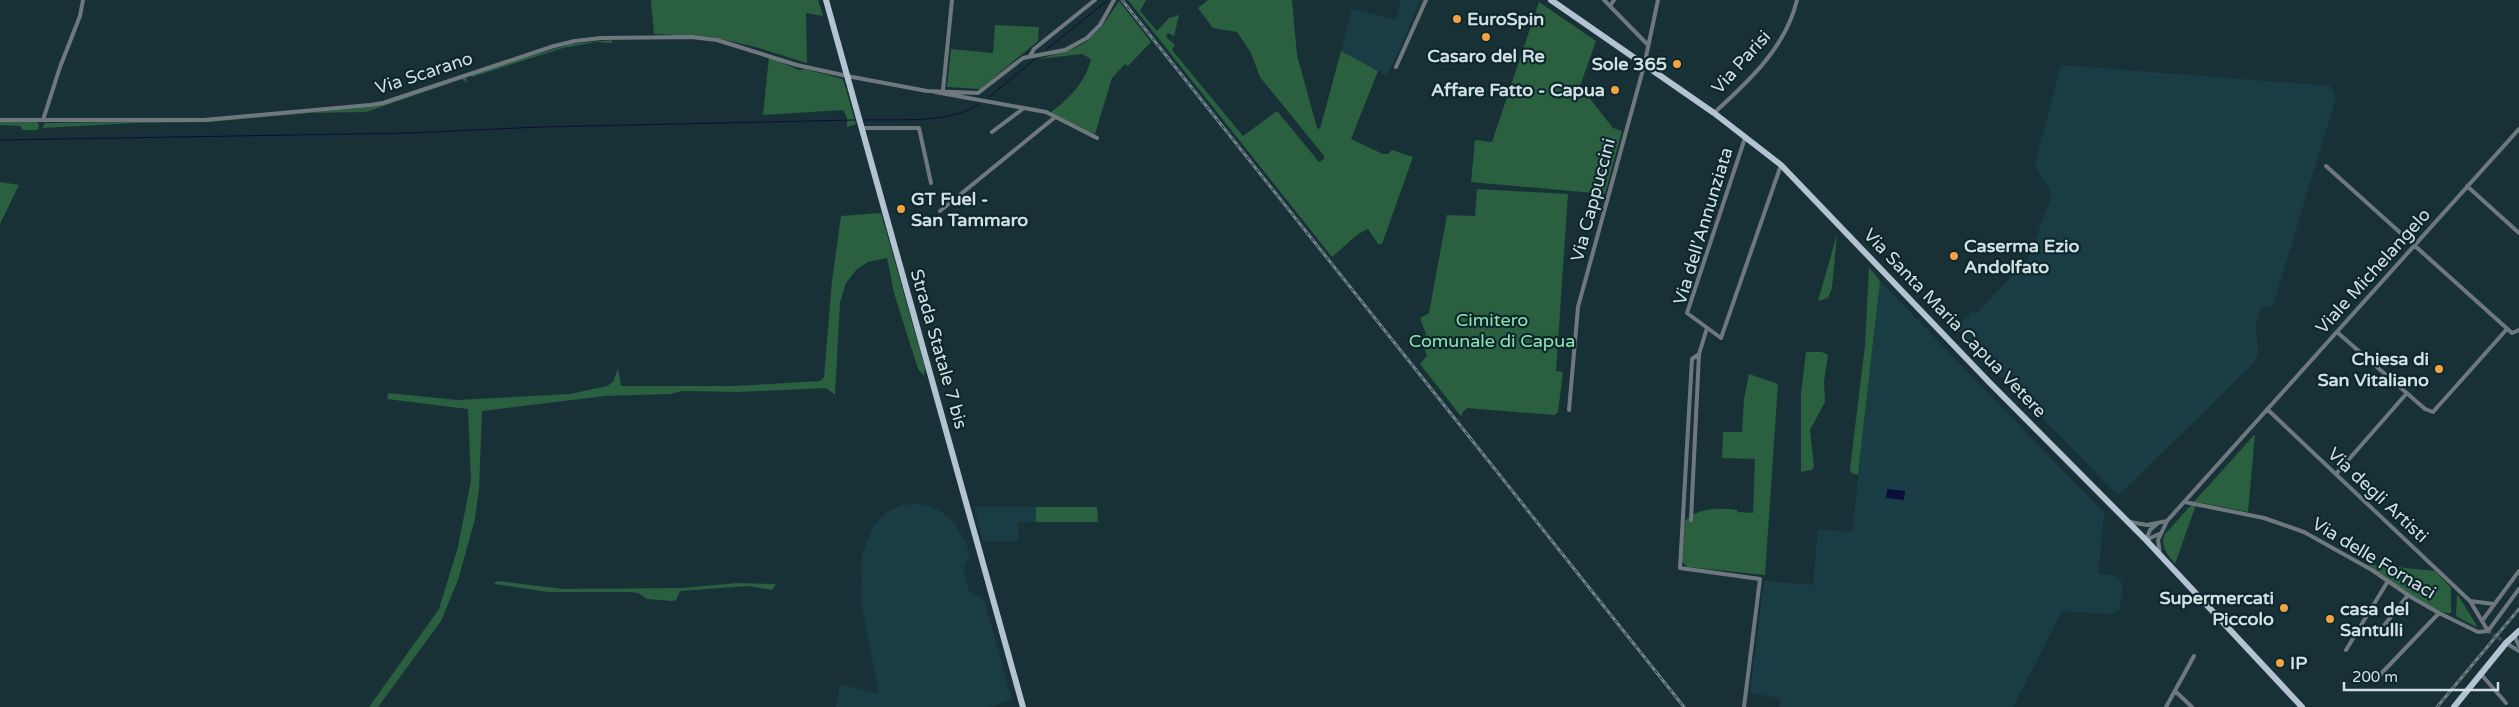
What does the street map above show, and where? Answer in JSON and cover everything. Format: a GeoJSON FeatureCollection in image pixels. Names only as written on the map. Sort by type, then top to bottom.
{"type":"FeatureCollection","features":[{"type":"Feature","properties":{"kind":"main road","name":"Strada Statale 7 bis"},"geometry":{"type":"LineString","coordinates":[[826,0],[1023,707]]}},
{"type":"Feature","properties":{"kind":"main road","name":"Via Santa Maria Capua Vetere"},"geometry":{"type":"LineString","coordinates":[[1551,0],[1714,113],[1781,165],[1990,383],[2146,540],[2302,707]]}},
{"type":"Feature","properties":{"kind":"main road"},"geometry":{"type":"LineString","coordinates":[[2458,706],[2480,673],[2517,633]]}},
{"type":"Feature","properties":{"kind":"street"},"geometry":{"type":"LineString","coordinates":[[43,120],[60,67],[80,16],[83,0]]}},
{"type":"Feature","properties":{"kind":"street"},"geometry":{"type":"LineString","coordinates":[[943,90],[952,0]]}},
{"type":"Feature","properties":{"kind":"street"},"geometry":{"type":"LineString","coordinates":[[1030,56],[1036,47],[1095,0]]}},
{"type":"Feature","properties":{"kind":"street"},"geometry":{"type":"LineString","coordinates":[[927,91],[943,90],[978,93],[1019,61],[1030,56],[1057,52],[1087,38],[1100,25],[1114,0]]}},
{"type":"Feature","properties":{"kind":"street"},"geometry":{"type":"LineString","coordinates":[[1396,67],[1426,0]]}},
{"type":"Feature","properties":{"kind":"street"},"geometry":{"type":"LineString","coordinates":[[1604,0],[1648,45]]}},
{"type":"Feature","properties":{"kind":"street"},"geometry":{"type":"LineString","coordinates":[[1610,6],[1614,0]]}},
{"type":"Feature","properties":{"kind":"street","name":"Via Cappuccini"},"geometry":{"type":"LineString","coordinates":[[1569,410],[1578,306],[1644,66],[1658,0]]}},
{"type":"Feature","properties":{"kind":"street","name":"Via Parisi"},"geometry":{"type":"LineString","coordinates":[[1714,113],[1771,55],[1785,33],[1797,0]]}},
{"type":"Feature","properties":{"kind":"street","name":"Via Scarano"},"geometry":{"type":"LineString","coordinates":[[0,120],[204,120],[370,105],[383,103],[554,46],[601,38],[691,37],[717,40],[797,65],[927,91]]}},
{"type":"Feature","properties":{"kind":"street"},"geometry":{"type":"LineString","coordinates":[[927,91],[1046,112],[1054,118],[1097,138]]}},
{"type":"Feature","properties":{"kind":"street"},"geometry":{"type":"LineString","coordinates":[[992,132],[1024,108]]}},
{"type":"Feature","properties":{"kind":"street"},"geometry":{"type":"LineString","coordinates":[[940,211],[1054,118]]}},
{"type":"Feature","properties":{"kind":"street"},"geometry":{"type":"LineString","coordinates":[[862,128],[919,128],[931,183]]}},
{"type":"Feature","properties":{"kind":"street","name":"Viale Michelangelo"},"geometry":{"type":"LineString","coordinates":[[2160,533],[2184,502],[2519,129]]}},
{"type":"Feature","properties":{"kind":"street","name":"Via dell'Annunziata"},"geometry":{"type":"LineString","coordinates":[[1746,136],[1687,313],[1721,338],[1781,165]]}},
{"type":"Feature","properties":{"kind":"street"},"geometry":{"type":"LineString","coordinates":[[2326,166],[2507,329],[2512,333],[2519,330]]}},
{"type":"Feature","properties":{"kind":"street"},"geometry":{"type":"LineString","coordinates":[[2467,186],[2519,233]]}},
{"type":"Feature","properties":{"kind":"street"},"geometry":{"type":"LineString","coordinates":[[1691,520],[1699,354],[1708,328]]}},
{"type":"Feature","properties":{"kind":"street"},"geometry":{"type":"LineString","coordinates":[[2337,332],[2428,411],[2436,411],[2507,329]]}},
{"type":"Feature","properties":{"kind":"street"},"geometry":{"type":"LineString","coordinates":[[1699,354],[1692,358],[1680,568],[1760,579],[1744,707]]}},
{"type":"Feature","properties":{"kind":"street"},"geometry":{"type":"LineString","coordinates":[[2336,474],[2407,393]]}},
{"type":"Feature","properties":{"kind":"street","name":"Via degli Artisti"},"geometry":{"type":"LineString","coordinates":[[2267,410],[2470,600],[2488,631]]}},
{"type":"Feature","properties":{"kind":"street","name":"Via delle Fornaci"},"geometry":{"type":"LineString","coordinates":[[2184,502],[2264,518],[2304,532],[2388,581],[2408,596],[2478,632],[2488,631]]}},
{"type":"Feature","properties":{"kind":"street"},"geometry":{"type":"LineString","coordinates":[[2128,522],[2142,525],[2167,522]]}},
{"type":"Feature","properties":{"kind":"street"},"geometry":{"type":"LineString","coordinates":[[2146,540],[2150,530],[2158,524]]}},
{"type":"Feature","properties":{"kind":"street"},"geometry":{"type":"LineString","coordinates":[[2146,540],[2160,533]]}},
{"type":"Feature","properties":{"kind":"street"},"geometry":{"type":"LineString","coordinates":[[2160,533],[2158,540],[2161,556]]}},
{"type":"Feature","properties":{"kind":"street"},"geometry":{"type":"LineString","coordinates":[[2482,621],[2519,570]]}},
{"type":"Feature","properties":{"kind":"street"},"geometry":{"type":"LineString","coordinates":[[2346,650],[2388,581]]}},
{"type":"Feature","properties":{"kind":"street"},"geometry":{"type":"LineString","coordinates":[[2488,631],[2519,589]]}},
{"type":"Feature","properties":{"kind":"street"},"geometry":{"type":"LineString","coordinates":[[2379,632],[2408,596]]}},
{"type":"Feature","properties":{"kind":"street"},"geometry":{"type":"LineString","coordinates":[[2470,600],[2494,604]]}},
{"type":"Feature","properties":{"kind":"street"},"geometry":{"type":"LineString","coordinates":[[2377,678],[2438,612]]}},
{"type":"Feature","properties":{"kind":"street"},"geometry":{"type":"LineString","coordinates":[[2517,633],[2519,646]]}},
{"type":"Feature","properties":{"kind":"street"},"geometry":{"type":"LineString","coordinates":[[2506,643],[2519,651]]}},
{"type":"Feature","properties":{"kind":"street"},"geometry":{"type":"LineString","coordinates":[[2166,707],[2194,656]]}},
{"type":"Feature","properties":{"kind":"street"},"geometry":{"type":"LineString","coordinates":[[2480,673],[2506,703]]}},
{"type":"Feature","properties":{"kind":"street"},"geometry":{"type":"LineString","coordinates":[[2175,691],[2192,707]]}},
{"type":"Feature","properties":{"kind":"shaded area"},"geometry":{"type":"Polygon","coordinates":[[[1401,0],[1420,0],[1401,47],[1386,75],[1341,51],[1352,9],[1396,20],[1401,0]]]}},
{"type":"Feature","properties":{"kind":"shaded area"},"geometry":{"type":"Polygon","coordinates":[[[2061,65],[2330,86],[2336,97],[2273,306],[2261,307],[2256,325],[2258,354],[2255,362],[2118,496],[1947,319],[1952,316],[1961,322],[1973,311],[1976,314],[2028,259],[2052,195],[2035,164],[2061,65]]]}},
{"type":"Feature","properties":{"kind":"shaded area"},"geometry":{"type":"Polygon","coordinates":[[[1880,281],[2104,513],[2098,574],[2113,575],[2121,581],[2123,588],[2120,607],[2116,613],[2111,614],[2062,611],[2013,707],[1779,707],[1780,698],[1750,693],[1764,581],[1813,585],[1818,529],[1852,532],[1880,281]]]}},
{"type":"Feature","properties":{"kind":"shaded area"},"geometry":{"type":"Polygon","coordinates":[[[1887,489],[1905,491],[1904,500],[1886,498],[1887,489]]]}},
{"type":"Feature","properties":{"kind":"shaded area"},"geometry":{"type":"Polygon","coordinates":[[[902,505],[926,505],[943,513],[954,523],[965,540],[970,555],[963,568],[969,591],[984,600],[1012,700],[989,707],[836,707],[840,684],[879,694],[861,601],[862,554],[873,527],[885,513],[902,505]]]}},
{"type":"Feature","properties":{"kind":"shaded area"},"geometry":{"type":"Polygon","coordinates":[[[974,507],[1036,507],[1036,522],[1018,522],[1018,541],[983,541],[974,507]]]}},
{"type":"Feature","properties":{"kind":"green space"},"geometry":{"type":"Polygon","coordinates":[[[651,0],[818,0],[823,16],[806,13],[807,63],[756,47],[712,37],[654,34],[651,0]]]}},
{"type":"Feature","properties":{"kind":"green space"},"geometry":{"type":"Polygon","coordinates":[[[1128,0],[1146,0],[1140,11],[1157,31],[1169,18],[1179,15],[1174,36],[1168,33],[1166,37],[1175,45],[1172,50],[1243,136],[1277,111],[1319,162],[1324,159],[1324,156],[1260,77],[1251,53],[1237,32],[1213,28],[1198,8],[1208,0],[1292,0],[1297,55],[1317,128],[1320,129],[1341,51],[1378,71],[1351,139],[1383,154],[1388,154],[1392,150],[1413,157],[1382,244],[1378,244],[1368,229],[1358,234],[1332,257],[1128,0]]]}},
{"type":"Feature","properties":{"kind":"green space"},"geometry":{"type":"Polygon","coordinates":[[[1119,1],[1151,42],[1128,66],[1125,64],[1112,78],[1095,134],[1066,123],[1051,112],[1076,89],[1089,67],[1091,59],[1082,54],[1039,59],[1070,50],[1086,42],[1101,28],[1119,1]]]}},
{"type":"Feature","properties":{"kind":"green space"},"geometry":{"type":"Polygon","coordinates":[[[1539,2],[1596,41],[1580,86],[1613,128],[1622,131],[1605,194],[1471,182],[1475,140],[1492,142],[1539,2]]]}},
{"type":"Feature","properties":{"kind":"green space"},"geometry":{"type":"Polygon","coordinates":[[[995,25],[1039,27],[1038,41],[980,89],[947,87],[951,49],[993,53],[995,25]]]}},
{"type":"Feature","properties":{"kind":"green space"},"geometry":{"type":"Polygon","coordinates":[[[612,40],[612,43],[596,42],[563,48],[472,77],[471,74],[571,44],[612,40]]]}},
{"type":"Feature","properties":{"kind":"green space"},"geometry":{"type":"Polygon","coordinates":[[[769,57],[799,70],[805,69],[843,79],[856,124],[847,127],[847,118],[843,110],[763,115],[769,57]]]}},
{"type":"Feature","properties":{"kind":"green space"},"geometry":{"type":"Polygon","coordinates":[[[466,77],[467,83],[462,79],[366,112],[309,113],[210,122],[135,123],[42,128],[45,123],[206,121],[372,107],[466,77]]]}},
{"type":"Feature","properties":{"kind":"green space"},"geometry":{"type":"Polygon","coordinates":[[[0,122],[37,122],[39,124],[38,130],[23,130],[20,126],[0,125],[0,122]]]}},
{"type":"Feature","properties":{"kind":"green space"},"geometry":{"type":"Polygon","coordinates":[[[0,182],[19,185],[0,224],[0,182]]]}},
{"type":"Feature","properties":{"kind":"green space","name":"Cimitero Comunale di Capua"},"geometry":{"type":"Polygon","coordinates":[[[1477,189],[1568,194],[1556,371],[1563,372],[1558,412],[1555,415],[1467,408],[1462,413],[1462,416],[1420,364],[1427,356],[1422,341],[1426,334],[1420,318],[1429,313],[1447,215],[1475,216],[1477,189]]]}},
{"type":"Feature","properties":{"kind":"green space"},"geometry":{"type":"Polygon","coordinates":[[[881,213],[925,368],[924,376],[918,369],[894,293],[887,258],[868,262],[857,269],[846,283],[840,302],[835,395],[826,388],[739,392],[682,391],[670,394],[605,396],[482,411],[479,489],[475,519],[458,580],[441,621],[378,707],[369,707],[439,609],[458,547],[471,480],[468,409],[387,399],[388,393],[457,400],[570,394],[607,386],[613,382],[618,368],[621,386],[735,386],[820,381],[824,377],[832,281],[841,216],[881,213]]]}},
{"type":"Feature","properties":{"kind":"green space"},"geometry":{"type":"Polygon","coordinates":[[[1837,234],[1832,288],[1828,298],[1818,301],[1837,234]]]}},
{"type":"Feature","properties":{"kind":"green space"},"geometry":{"type":"Polygon","coordinates":[[[1869,267],[1880,281],[1858,475],[1851,473],[1850,469],[1865,345],[1869,267]]]}},
{"type":"Feature","properties":{"kind":"green space"},"geometry":{"type":"Polygon","coordinates":[[[1806,352],[1822,352],[1828,355],[1824,381],[1825,402],[1810,430],[1814,466],[1812,470],[1801,472],[1801,393],[1806,352]]]}},
{"type":"Feature","properties":{"kind":"green space"},"geometry":{"type":"Polygon","coordinates":[[[1749,374],[1778,384],[1765,575],[1688,567],[1682,562],[1685,521],[1691,516],[1703,511],[1716,509],[1730,509],[1737,510],[1738,512],[1753,513],[1755,459],[1722,458],[1723,432],[1742,432],[1744,399],[1749,374]]]}},
{"type":"Feature","properties":{"kind":"green space"},"geometry":{"type":"Polygon","coordinates":[[[2255,434],[2248,512],[2197,502],[2175,564],[2167,554],[2164,546],[2163,538],[2165,534],[2255,434]]]}},
{"type":"Feature","properties":{"kind":"green space"},"geometry":{"type":"Polygon","coordinates":[[[1036,507],[1097,507],[1098,522],[1036,522],[1036,507]]]}},
{"type":"Feature","properties":{"kind":"green space"},"geometry":{"type":"Polygon","coordinates":[[[2367,564],[2435,571],[2451,588],[2451,613],[2433,608],[2421,601],[2367,564]]]}},
{"type":"Feature","properties":{"kind":"green space"},"geometry":{"type":"Polygon","coordinates":[[[497,581],[563,589],[682,588],[737,583],[776,584],[772,590],[748,586],[680,591],[676,600],[672,601],[647,599],[638,593],[630,592],[548,592],[494,584],[497,581]]]}},
{"type":"Feature","properties":{"kind":"green space"},"geometry":{"type":"Polygon","coordinates":[[[2457,594],[2476,624],[2476,627],[2456,616],[2457,594]]]}},
{"type":"Feature","properties":{"kind":"waterway"},"geometry":{"type":"LineString","coordinates":[[1046,50],[1108,0]]}},
{"type":"Feature","properties":{"kind":"waterway"},"geometry":{"type":"LineString","coordinates":[[989,97],[1035,59]]}},
{"type":"Feature","properties":{"kind":"waterway"},"geometry":{"type":"LineString","coordinates":[[864,120],[939,118],[954,115],[979,104]]}},
{"type":"Feature","properties":{"kind":"waterway"},"geometry":{"type":"LineString","coordinates":[[0,140],[410,133],[540,127],[854,120]]}},
{"type":"Feature","properties":{"kind":"tunnel"},"geometry":{"type":"LineString","coordinates":[[2488,631],[2506,643]]}},
{"type":"Feature","properties":{"kind":"railway"},"geometry":{"type":"LineString","coordinates":[[1122,0],[1684,707]]}},
{"type":"Feature","properties":{"kind":"railway"},"geometry":{"type":"LineString","coordinates":[[2437,707],[2519,609]]}},
{"type":"Feature","properties":{"kind":"place","name":"EuroSpin"},"geometry":{"type":"Point","coordinates":[1457,19]}},
{"type":"Feature","properties":{"kind":"place","name":"Casaro del Re"},"geometry":{"type":"Point","coordinates":[1486,37]}},
{"type":"Feature","properties":{"kind":"place","name":"Sole 365"},"geometry":{"type":"Point","coordinates":[1677,64]}},
{"type":"Feature","properties":{"kind":"place","name":"Affare Fatto - Capua"},"geometry":{"type":"Point","coordinates":[1615,90]}},
{"type":"Feature","properties":{"kind":"place","name":"GT Fuel - San Tammaro"},"geometry":{"type":"Point","coordinates":[901,209]}},
{"type":"Feature","properties":{"kind":"place","name":"Caserma Ezio Andolfato"},"geometry":{"type":"Point","coordinates":[1954,256]}},
{"type":"Feature","properties":{"kind":"place","name":"Chiesa di San Vitaliano"},"geometry":{"type":"Point","coordinates":[2439,369]}},
{"type":"Feature","properties":{"kind":"place","name":"Supermercati Piccolo"},"geometry":{"type":"Point","coordinates":[2284,608]}},
{"type":"Feature","properties":{"kind":"place","name":"casa del Santulli"},"geometry":{"type":"Point","coordinates":[2330,619]}},
{"type":"Feature","properties":{"kind":"place","name":"IP"},"geometry":{"type":"Point","coordinates":[2280,663]}}]}
